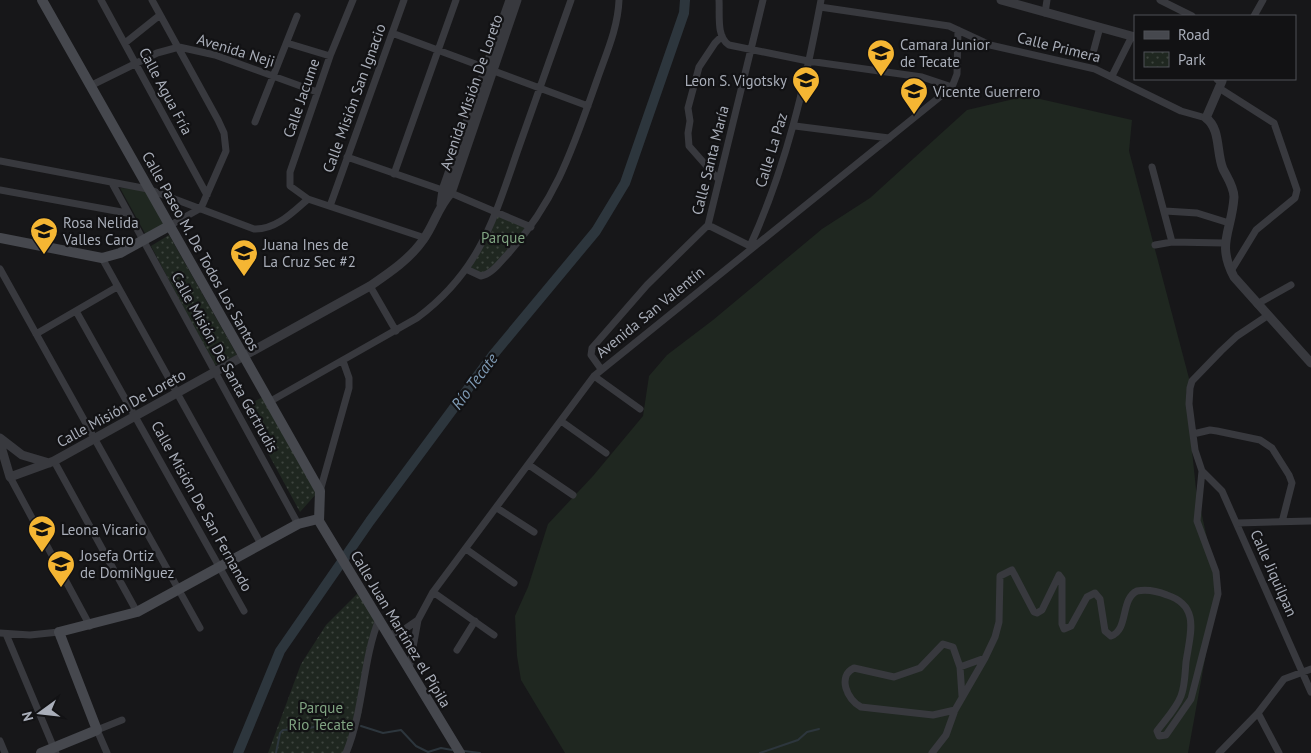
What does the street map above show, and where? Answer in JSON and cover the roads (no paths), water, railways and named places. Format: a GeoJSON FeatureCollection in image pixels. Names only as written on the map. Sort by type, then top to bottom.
{"type":"FeatureCollection","features":[{"type":"Feature","properties":{"kind":"main road","name":"Calle Paseo M. De Todos Los Santos"},"geometry":{"type":"LineString","coordinates":[[42,0],[92,85],[148,189],[320,491]]}},
{"type":"Feature","properties":{"kind":"main road"},"geometry":{"type":"LineString","coordinates":[[0,238],[102,258],[120,253],[170,226]]}},
{"type":"Feature","properties":{"kind":"main road"},"geometry":{"type":"LineString","coordinates":[[41,753],[55,750],[97,730],[59,632],[90,626],[138,612],[298,524],[318,519],[320,491]]}},
{"type":"Feature","properties":{"kind":"main road","name":"Calle Juan Martínez el Pípila"},"geometry":{"type":"LineString","coordinates":[[318,519],[460,753]]}},
{"type":"Feature","properties":{"kind":"street","name":"Calle Agua Fría"},"geometry":{"type":"LineString","coordinates":[[101,0],[207,195]]}},
{"type":"Feature","properties":{"kind":"street"},"geometry":{"type":"LineString","coordinates":[[152,0],[224,133],[226,151],[201,208],[170,226]]}},
{"type":"Feature","properties":{"kind":"street","name":"Calle Jacume"},"geometry":{"type":"LineString","coordinates":[[308,199],[290,186],[290,172],[330,56],[353,0]]}},
{"type":"Feature","properties":{"kind":"street","name":"Calle Misión San Ignacio"},"geometry":{"type":"LineString","coordinates":[[330,206],[404,0]]}},
{"type":"Feature","properties":{"kind":"street"},"geometry":{"type":"LineString","coordinates":[[394,174],[456,0]]}},
{"type":"Feature","properties":{"kind":"street","name":"Avenida Misión De Loreto"},"geometry":{"type":"LineString","coordinates":[[447,192],[510,0]]}},
{"type":"Feature","properties":{"kind":"street","name":"Avenida Misión De Loreto"},"geometry":{"type":"LineString","coordinates":[[489,68],[517,0]]}},
{"type":"Feature","properties":{"kind":"street"},"geometry":{"type":"LineString","coordinates":[[269,402],[396,331],[436,304],[468,270],[482,246],[496,212],[571,0]]}},
{"type":"Feature","properties":{"kind":"street"},"geometry":{"type":"LineString","coordinates":[[468,270],[475,275],[488,274],[531,227],[557,184],[588,106],[614,30],[619,0]]}},
{"type":"Feature","properties":{"kind":"street"},"geometry":{"type":"LineString","coordinates":[[720,0],[722,36],[726,44],[808,61],[922,77],[952,87],[957,74],[958,30]]}},
{"type":"Feature","properties":{"kind":"street","name":"Calle Santa María"},"geometry":{"type":"LineString","coordinates":[[601,369],[591,355],[592,348],[647,285],[708,225],[763,0]]}},
{"type":"Feature","properties":{"kind":"street"},"geometry":{"type":"LineString","coordinates":[[1044,13],[1048,0]]}},
{"type":"Feature","properties":{"kind":"street"},"geometry":{"type":"LineString","coordinates":[[1160,0],[1190,15]]}},
{"type":"Feature","properties":{"kind":"street"},"geometry":{"type":"LineString","coordinates":[[1255,15],[1263,0]]}},
{"type":"Feature","properties":{"kind":"street"},"geometry":{"type":"LineString","coordinates":[[1006,1],[1134,37],[1112,76]]}},
{"type":"Feature","properties":{"kind":"street","name":"Calle Primera"},"geometry":{"type":"LineString","coordinates":[[820,3],[938,23],[990,44],[1095,69],[1181,110],[1206,118]]}},
{"type":"Feature","properties":{"kind":"street","name":"Calle La Paz"},"geometry":{"type":"LineString","coordinates":[[751,247],[795,126],[820,3]]}},
{"type":"Feature","properties":{"kind":"street"},"geometry":{"type":"LineString","coordinates":[[125,43],[160,14]]}},
{"type":"Feature","properties":{"kind":"street"},"geometry":{"type":"LineString","coordinates":[[255,122],[298,16]]}},
{"type":"Feature","properties":{"kind":"street"},"geometry":{"type":"LineString","coordinates":[[1093,53],[1100,26]]}},
{"type":"Feature","properties":{"kind":"street"},"geometry":{"type":"LineString","coordinates":[[392,34],[489,68],[588,106]]}},
{"type":"Feature","properties":{"kind":"street"},"geometry":{"type":"LineString","coordinates":[[719,180],[689,146],[690,121],[688,108],[699,67],[722,36]]}},
{"type":"Feature","properties":{"kind":"street"},"geometry":{"type":"LineString","coordinates":[[287,42],[330,56]]}},
{"type":"Feature","properties":{"kind":"street","name":"Avenida Neji"},"geometry":{"type":"LineString","coordinates":[[92,85],[157,53],[179,47],[214,55],[318,92]]}},
{"type":"Feature","properties":{"kind":"street"},"geometry":{"type":"LineString","coordinates":[[1231,271],[1256,230],[1295,198],[1297,190],[1274,123],[1221,82],[1206,118],[1215,128],[1218,157],[1233,190],[1229,223],[1224,243],[1231,271],[1267,316],[1311,363]]}},
{"type":"Feature","properties":{"kind":"street","name":"Avenida San Valentín"},"geometry":{"type":"LineString","coordinates":[[409,669],[418,620],[434,592],[594,376],[751,247],[952,87]]}},
{"type":"Feature","properties":{"kind":"street"},"geometry":{"type":"LineString","coordinates":[[795,126],[889,138]]}},
{"type":"Feature","properties":{"kind":"street"},"geometry":{"type":"LineString","coordinates":[[347,157],[447,192],[531,227]]}},
{"type":"Feature","properties":{"kind":"street"},"geometry":{"type":"LineString","coordinates":[[0,161],[148,189],[246,227],[258,229],[270,226],[284,219],[308,199],[425,238]]}},
{"type":"Feature","properties":{"kind":"street"},"geometry":{"type":"LineString","coordinates":[[1152,167],[1172,242]]}},
{"type":"Feature","properties":{"kind":"street","name":"Calle Misión De Santa Gertrudis"},"geometry":{"type":"LineString","coordinates":[[112,183],[298,524]]}},
{"type":"Feature","properties":{"kind":"street"},"geometry":{"type":"LineString","coordinates":[[0,190],[127,213]]}},
{"type":"Feature","properties":{"kind":"street"},"geometry":{"type":"LineString","coordinates":[[242,356],[370,286],[409,256],[425,238],[447,192]]}},
{"type":"Feature","properties":{"kind":"street"},"geometry":{"type":"LineString","coordinates":[[1165,211],[1196,213],[1229,223]]}},
{"type":"Feature","properties":{"kind":"street"},"geometry":{"type":"LineString","coordinates":[[708,225],[751,247]]}},
{"type":"Feature","properties":{"kind":"street"},"geometry":{"type":"LineString","coordinates":[[1155,244],[1172,242],[1224,243]]}},
{"type":"Feature","properties":{"kind":"street"},"geometry":{"type":"LineString","coordinates":[[102,258],[261,544]]}},
{"type":"Feature","properties":{"kind":"street"},"geometry":{"type":"LineString","coordinates":[[0,269],[200,628]]}},
{"type":"Feature","properties":{"kind":"street"},"geometry":{"type":"LineString","coordinates":[[1257,304],[1291,285]]}},
{"type":"Feature","properties":{"kind":"street"},"geometry":{"type":"LineString","coordinates":[[370,286],[396,331]]}},
{"type":"Feature","properties":{"kind":"street"},"geometry":{"type":"LineString","coordinates":[[36,334],[117,287]]}},
{"type":"Feature","properties":{"kind":"street","name":"Calle Misión De San Fernando"},"geometry":{"type":"LineString","coordinates":[[76,311],[244,611]]}},
{"type":"Feature","properties":{"kind":"street"},"geometry":{"type":"LineString","coordinates":[[932,753],[946,735],[954,710],[985,658],[995,637],[999,622],[1000,576],[1008,570],[1012,570],[1016,575],[1035,613],[1042,610],[1057,576],[1062,577],[1062,624],[1064,629],[1071,626],[1087,597],[1095,592],[1100,599],[1105,631],[1112,636],[1120,630],[1129,597],[1134,592],[1141,590],[1157,591],[1182,600],[1187,608],[1191,633],[1181,697],[1157,731],[1159,736],[1166,735],[1191,699],[1218,594],[1218,581],[1214,566],[1197,521],[1202,471],[1195,450],[1189,404],[1192,381],[1237,336],[1267,316]]}},
{"type":"Feature","properties":{"kind":"street","name":"Calle Misión De Loreto"},"geometry":{"type":"LineString","coordinates":[[10,477],[52,462],[242,356]]}},
{"type":"Feature","properties":{"kind":"street"},"geometry":{"type":"LineString","coordinates":[[320,491],[349,388],[349,378],[343,361]]}},
{"type":"Feature","properties":{"kind":"street"},"geometry":{"type":"LineString","coordinates":[[594,376],[640,409]]}},
{"type":"Feature","properties":{"kind":"street"},"geometry":{"type":"LineString","coordinates":[[562,421],[606,453]]}},
{"type":"Feature","properties":{"kind":"street"},"geometry":{"type":"LineString","coordinates":[[1193,434],[1210,430],[1244,436],[1260,440],[1272,448],[1289,475],[1292,484],[1282,522]]}},
{"type":"Feature","properties":{"kind":"street"},"geometry":{"type":"LineString","coordinates":[[0,438],[22,455],[52,462],[138,612]]}},
{"type":"Feature","properties":{"kind":"street"},"geometry":{"type":"LineString","coordinates":[[0,444],[10,477],[90,626]]}},
{"type":"Feature","properties":{"kind":"street"},"geometry":{"type":"LineString","coordinates":[[530,464],[573,495]]}},
{"type":"Feature","properties":{"kind":"street","name":"Calle Jiquilpan"},"geometry":{"type":"LineString","coordinates":[[1202,471],[1222,491],[1311,692]]}},
{"type":"Feature","properties":{"kind":"street"},"geometry":{"type":"LineString","coordinates":[[497,508],[534,532]]}},
{"type":"Feature","properties":{"kind":"street"},"geometry":{"type":"LineString","coordinates":[[1237,523],[1311,521]]}},
{"type":"Feature","properties":{"kind":"street"},"geometry":{"type":"LineString","coordinates":[[466,549],[514,583]]}},
{"type":"Feature","properties":{"kind":"street"},"geometry":{"type":"LineString","coordinates":[[434,592],[494,635]]}},
{"type":"Feature","properties":{"kind":"street"},"geometry":{"type":"LineString","coordinates":[[346,753],[358,721],[368,653],[379,619]]}},
{"type":"Feature","properties":{"kind":"street"},"geometry":{"type":"LineString","coordinates":[[388,635],[406,629],[418,620]]}},
{"type":"Feature","properties":{"kind":"street"},"geometry":{"type":"LineString","coordinates":[[457,650],[475,621]]}},
{"type":"Feature","properties":{"kind":"street"},"geometry":{"type":"LineString","coordinates":[[55,750],[3,634],[30,635],[59,632]]}},
{"type":"Feature","properties":{"kind":"street"},"geometry":{"type":"LineString","coordinates":[[954,710],[933,715],[861,707],[853,703],[846,694],[847,675],[854,668],[892,677],[917,670],[943,644],[953,647],[960,667],[962,696]]}},
{"type":"Feature","properties":{"kind":"street"},"geometry":{"type":"LineString","coordinates":[[960,667],[985,658]]}},
{"type":"Feature","properties":{"kind":"street"},"geometry":{"type":"LineString","coordinates":[[1219,753],[1258,712],[1284,679],[1311,669]]}},
{"type":"Feature","properties":{"kind":"street"},"geometry":{"type":"LineString","coordinates":[[1258,712],[1278,753]]}},
{"type":"Feature","properties":{"kind":"street"},"geometry":{"type":"LineString","coordinates":[[107,753],[97,730],[122,720]]}},
{"type":"Feature","properties":{"kind":"street"},"geometry":{"type":"LineString","coordinates":[[0,741],[5,753]]}},
{"type":"Feature","properties":{"kind":"waterway","name":"Río Tecate"},"geometry":{"type":"LineString","coordinates":[[238,753],[280,651],[370,521],[493,355],[596,231],[625,183],[684,13],[685,0]]}},
{"type":"Feature","properties":{"kind":"waterway"},"geometry":{"type":"LineString","coordinates":[[276,753],[280,733],[283,730],[310,728],[334,721],[352,723]]}},
{"type":"Feature","properties":{"kind":"waterway"},"geometry":{"type":"LineString","coordinates":[[361,726],[383,733],[401,730],[416,746],[428,752],[441,748],[452,750]]}},
{"type":"Feature","properties":{"kind":"waterway"},"geometry":{"type":"LineString","coordinates":[[760,753],[798,740],[807,732],[819,729]]}},
{"type":"Feature","properties":{"kind":"waterway"},"geometry":{"type":"LineString","coordinates":[[464,751],[480,753]]}},
{"type":"Feature","properties":{"kind":"place","name":"Camara Junior de Tecate"},"geometry":{"type":"Point","coordinates":[881,77]}},
{"type":"Feature","properties":{"kind":"place","name":"Leon S. Vigotsky"},"geometry":{"type":"Point","coordinates":[806,104]}},
{"type":"Feature","properties":{"kind":"place","name":"Vicente Guerrero"},"geometry":{"type":"Point","coordinates":[914,115]}},
{"type":"Feature","properties":{"kind":"place","name":"Rosa Nelida Valles Caro"},"geometry":{"type":"Point","coordinates":[44,255]}},
{"type":"Feature","properties":{"kind":"place","name":"Juana Ines de La Cruz Sec #2"},"geometry":{"type":"Point","coordinates":[244,277]}},
{"type":"Feature","properties":{"kind":"place","name":"Leona Vicario"},"geometry":{"type":"Point","coordinates":[42,553]}},
{"type":"Feature","properties":{"kind":"place","name":"Josefa Ortiz de DomiNguez"},"geometry":{"type":"Point","coordinates":[61,588]}},
{"type":"Feature","properties":{"kind":"park label","name":"Parque"},"geometry":{"type":"Point","coordinates":[503,237]}},
{"type":"Feature","properties":{"kind":"park label","name":"Parque Rio Tecate"},"geometry":{"type":"Point","coordinates":[321,716]}}]}
